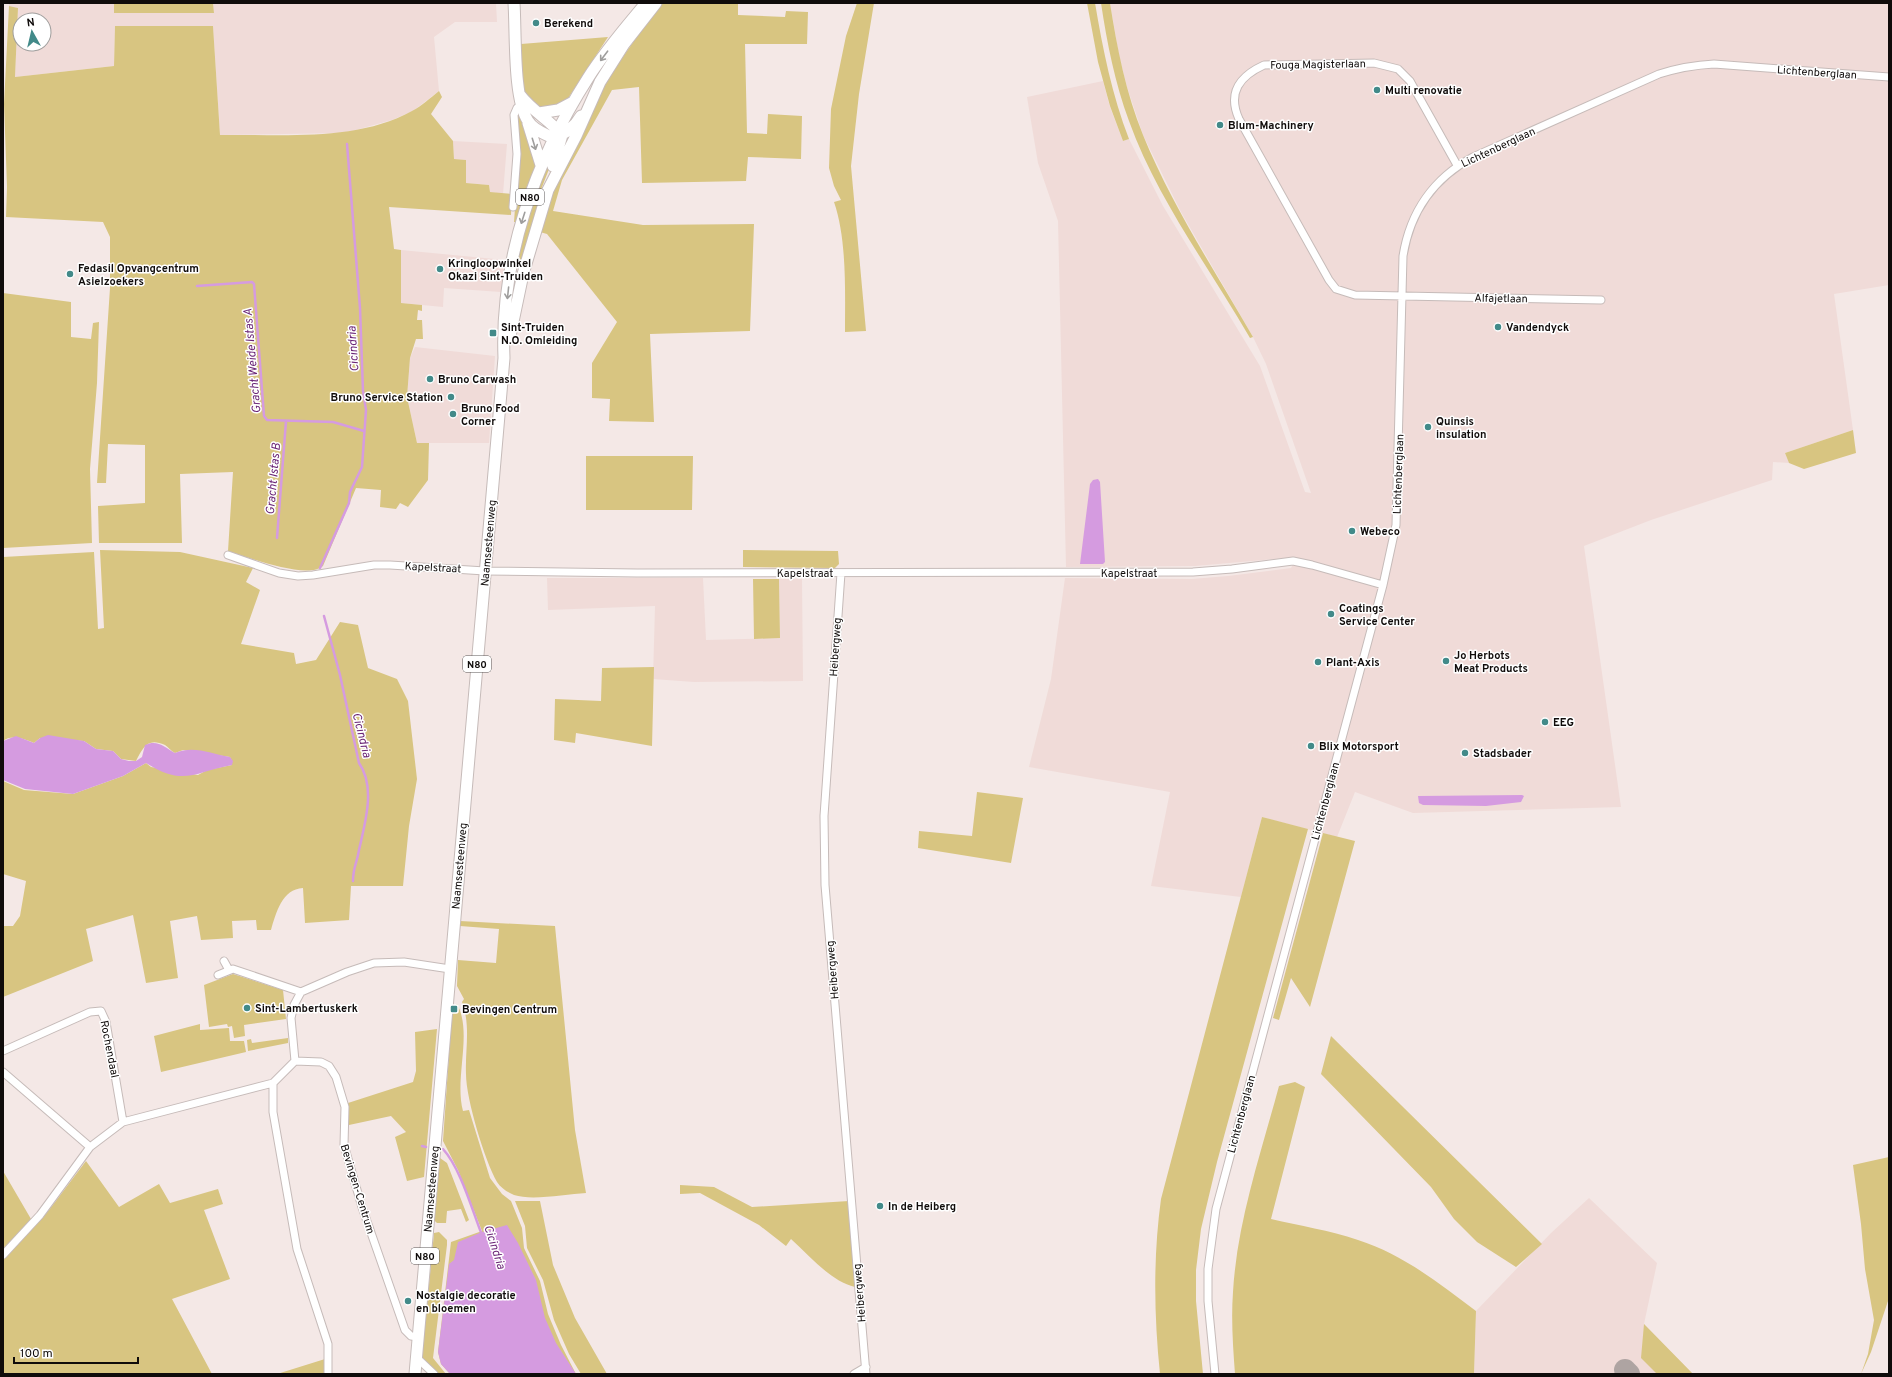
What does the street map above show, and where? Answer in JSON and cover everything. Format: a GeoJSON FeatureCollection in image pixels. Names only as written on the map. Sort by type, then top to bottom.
{"type":"FeatureCollection","features":[{"type":"Feature","properties":{"kind":"main road"},"geometry":{"type":"LineString","coordinates":[[514,3],[522,101],[541,165]]}},
{"type":"Feature","properties":{"kind":"main road","name":"N80"},"geometry":{"type":"LineString","coordinates":[[558,134],[574,101],[589,76],[646,3]]}},
{"type":"Feature","properties":{"kind":"main road","name":"N80"},"geometry":{"type":"LineString","coordinates":[[600,82],[624,44],[656,3]]}},
{"type":"Feature","properties":{"kind":"main road"},"geometry":{"type":"LineString","coordinates":[[548,190],[558,134],[579,118],[595,87],[600,82]]}},
{"type":"Feature","properties":{"kind":"main road","name":"Naamsesteenweg"},"geometry":{"type":"LineString","coordinates":[[415,1374],[504,358],[523,274],[548,190],[576,136],[600,82]]}},
{"type":"Feature","properties":{"kind":"main road"},"geometry":{"type":"LineString","coordinates":[[522,101],[539,113],[558,134]]}},
{"type":"Feature","properties":{"kind":"main road"},"geometry":{"type":"LineString","coordinates":[[539,113],[558,110],[574,101]]}},
{"type":"Feature","properties":{"kind":"main road"},"geometry":{"type":"LineString","coordinates":[[528,123],[540,132],[558,134]]}},
{"type":"Feature","properties":{"kind":"main road","name":"Naamsesteenweg"},"geometry":{"type":"LineString","coordinates":[[504,358],[503,337],[511,268],[519,230],[541,165],[558,134]]}},
{"type":"Feature","properties":{"kind":"street","name":"Fouga Magisterlaan"},"geometry":{"type":"LineString","coordinates":[[1402,296],[1354,295],[1342,292],[1332,285],[1236,112],[1234,104],[1238,85],[1243,77],[1251,71],[1264,65],[1374,63],[1394,67],[1402,72],[1410,81],[1457,165]]}},
{"type":"Feature","properties":{"kind":"street","name":"Lichtenberglaan"},"geometry":{"type":"LineString","coordinates":[[1215,1374],[1208,1300],[1208,1269],[1216,1209],[1383,585],[1396,525],[1403,256],[1406,239],[1411,224],[1426,195],[1457,165],[1659,74],[1677,68],[1714,64],[1889,77]]}},
{"type":"Feature","properties":{"kind":"street"},"geometry":{"type":"LineString","coordinates":[[513,207],[517,154],[514,114],[522,101]]}},
{"type":"Feature","properties":{"kind":"street","name":"Alfajetlaan"},"geometry":{"type":"LineString","coordinates":[[1402,296],[1600,300]]}},
{"type":"Feature","properties":{"kind":"street","name":"Kapelstraat"},"geometry":{"type":"LineString","coordinates":[[228,555],[278,573],[298,576],[374,565],[485,571],[840,573],[1193,572],[1232,570],[1293,561],[1383,585]]}},
{"type":"Feature","properties":{"kind":"street","name":"Heibergweg"},"geometry":{"type":"LineString","coordinates":[[840,573],[824,816],[824,871],[866,1371],[854,1374]]}},
{"type":"Feature","properties":{"kind":"street"},"geometry":{"type":"LineString","coordinates":[[224,961],[229,970]]}},
{"type":"Feature","properties":{"kind":"street"},"geometry":{"type":"LineString","coordinates":[[3,1255],[40,1215],[90,1147],[123,1122],[273,1083],[295,1061],[291,1018],[294,1005],[300,992],[347,972],[374,963],[404,962],[450,969]]}},
{"type":"Feature","properties":{"kind":"street"},"geometry":{"type":"LineString","coordinates":[[218,975],[229,970],[237,970],[300,992]]}},
{"type":"Feature","properties":{"kind":"street","name":"Rochendaal"},"geometry":{"type":"LineString","coordinates":[[3,1051],[90,1012],[101,1011],[106,1022],[123,1122]]}},
{"type":"Feature","properties":{"kind":"street","name":"Bevingen-Centrum"},"geometry":{"type":"LineString","coordinates":[[295,1061],[321,1062],[329,1066],[336,1077],[345,1107],[344,1145],[362,1206],[406,1330],[412,1336],[418,1337]]}},
{"type":"Feature","properties":{"kind":"street"},"geometry":{"type":"LineString","coordinates":[[3,1072],[90,1147]]}},
{"type":"Feature","properties":{"kind":"street"},"geometry":{"type":"LineString","coordinates":[[273,1083],[273,1112],[297,1248],[328,1344],[328,1374]]}},
{"type":"Feature","properties":{"kind":"street"},"geometry":{"type":"LineString","coordinates":[[416,1358],[434,1374]]}},
{"type":"Feature","properties":{"kind":"shaded area"},"geometry":{"type":"Polygon","coordinates":[[[9,3],[114,3],[115,13],[214,13],[213,3],[496,3],[497,22],[455,22],[434,37],[439,91],[413,111],[392,120],[345,133],[220,135],[213,26],[115,26],[114,66],[15,77],[16,52],[52,52],[52,12],[18,12],[18,8],[9,6],[9,3]]]}},
{"type":"Feature","properties":{"kind":"shaded area"},"geometry":{"type":"Polygon","coordinates":[[[114,3],[213,3],[214,13],[114,13],[114,3]]]}},
{"type":"Feature","properties":{"kind":"shaded area"},"geometry":{"type":"Polygon","coordinates":[[[663,3],[738,3],[738,15],[785,17],[786,11],[808,12],[807,44],[745,44],[747,133],[767,134],[768,114],[802,116],[801,159],[748,157],[746,181],[642,183],[639,87],[612,90],[562,180],[553,211],[643,225],[754,224],[750,331],[650,334],[654,422],[609,421],[610,399],[592,398],[592,363],[617,322],[547,234],[540,232],[559,174],[580,129],[619,63],[663,3]]]}},
{"type":"Feature","properties":{"kind":"shaded area"},"geometry":{"type":"Polygon","coordinates":[[[857,3],[874,3],[859,94],[851,166],[866,331],[845,332],[843,249],[841,232],[834,202],[841,200],[834,186],[829,168],[831,109],[846,36],[857,3]]]}},
{"type":"Feature","properties":{"kind":"shaded area"},"geometry":{"type":"Polygon","coordinates":[[[1087,3],[1095,3],[1109,72],[1129,139],[1123,141],[1110,106],[1098,62],[1087,3]]]}},
{"type":"Feature","properties":{"kind":"shaded area"},"geometry":{"type":"Polygon","coordinates":[[[1101,3],[1110,3],[1127,87],[1137,119],[1154,161],[1195,238],[1253,337],[1250,338],[1185,232],[1154,178],[1141,150],[1124,107],[1116,78],[1101,3]]]}},
{"type":"Feature","properties":{"kind":"shaded area"},"geometry":{"type":"Polygon","coordinates":[[[1110,3],[1889,3],[1889,285],[1834,294],[1853,430],[1785,453],[1789,463],[1773,462],[1772,480],[1651,520],[1584,546],[1621,807],[1413,813],[1355,792],[1337,837],[1262,817],[1241,897],[1151,886],[1170,792],[1029,767],[1051,679],[1065,578],[1192,579],[1228,576],[1291,568],[1297,557],[1195,566],[1066,567],[1058,221],[1038,163],[1027,97],[1103,81],[1110,107],[1123,141],[1129,139],[1163,206],[1260,366],[1305,492],[1311,493],[1266,364],[1253,337],[1181,212],[1143,135],[1127,87],[1119,56],[1110,3]]]}},
{"type":"Feature","properties":{"kind":"shaded area"},"geometry":{"type":"Polygon","coordinates":[[[9,6],[18,8],[18,12],[12,12],[12,52],[16,52],[15,77],[114,66],[115,26],[213,26],[220,135],[318,134],[367,128],[390,121],[412,111],[439,91],[442,97],[431,114],[453,141],[454,159],[466,160],[466,183],[489,185],[490,192],[512,194],[511,215],[389,207],[394,249],[401,250],[401,303],[422,305],[422,311],[418,310],[417,320],[422,320],[423,339],[416,339],[410,358],[407,397],[417,443],[429,443],[428,480],[408,507],[400,503],[396,509],[380,507],[381,490],[356,488],[323,566],[315,570],[291,569],[262,562],[228,551],[233,472],[180,474],[182,543],[99,543],[98,506],[145,503],[145,445],[108,444],[106,483],[97,483],[110,288],[110,237],[103,222],[6,217],[7,187],[4,104],[9,6]]]}},
{"type":"Feature","properties":{"kind":"shaded area"},"geometry":{"type":"Polygon","coordinates":[[[608,37],[565,103],[555,109],[535,107],[523,91],[521,44],[608,37]]]}},
{"type":"Feature","properties":{"kind":"shaded area"},"geometry":{"type":"Polygon","coordinates":[[[520,113],[536,164],[518,222],[514,222],[519,152],[517,114],[520,113]]]}},
{"type":"Feature","properties":{"kind":"shaded area"},"geometry":{"type":"Polygon","coordinates":[[[453,141],[507,144],[503,194],[490,192],[489,185],[466,183],[466,160],[454,159],[453,141]]]}},
{"type":"Feature","properties":{"kind":"shaded area"},"geometry":{"type":"Polygon","coordinates":[[[556,151],[537,200],[539,209],[522,267],[514,265],[539,176],[556,151]]]}},
{"type":"Feature","properties":{"kind":"shaded area"},"geometry":{"type":"Polygon","coordinates":[[[401,250],[505,260],[501,292],[444,288],[443,307],[401,303],[401,250]]]}},
{"type":"Feature","properties":{"kind":"shaded area"},"geometry":{"type":"Polygon","coordinates":[[[3,293],[71,302],[71,337],[91,339],[93,323],[99,322],[97,383],[90,469],[92,543],[3,548],[3,293]]]}},
{"type":"Feature","properties":{"kind":"shaded area"},"geometry":{"type":"Polygon","coordinates":[[[415,347],[495,356],[489,443],[417,443],[407,397],[410,358],[415,347]]]}},
{"type":"Feature","properties":{"kind":"shaded area"},"geometry":{"type":"Polygon","coordinates":[[[1853,430],[1856,453],[1804,469],[1789,463],[1785,453],[1853,430]]]}},
{"type":"Feature","properties":{"kind":"shaded area"},"geometry":{"type":"Polygon","coordinates":[[[586,456],[693,456],[692,510],[586,510],[586,456]]]}},
{"type":"Feature","properties":{"kind":"shaded area"},"geometry":{"type":"Polygon","coordinates":[[[100,550],[180,552],[253,568],[246,582],[260,590],[241,644],[294,653],[296,664],[316,660],[340,622],[358,625],[368,668],[397,679],[408,701],[417,779],[409,826],[403,886],[351,886],[349,920],[305,923],[303,888],[296,889],[285,897],[281,903],[271,930],[257,930],[256,920],[232,921],[233,938],[201,940],[197,916],[170,921],[178,978],[146,983],[133,915],[86,929],[93,961],[3,997],[3,926],[13,926],[20,916],[26,881],[3,874],[3,781],[24,790],[73,794],[123,776],[146,763],[151,767],[198,775],[207,770],[232,765],[230,757],[183,750],[175,753],[165,745],[154,742],[146,745],[136,761],[121,759],[113,751],[96,749],[84,741],[40,738],[34,743],[22,739],[10,738],[3,741],[3,557],[94,552],[98,629],[104,628],[100,550]]]}},
{"type":"Feature","properties":{"kind":"shaded area"},"geometry":{"type":"Polygon","coordinates":[[[743,550],[838,551],[839,564],[835,568],[743,567],[743,550]]]}},
{"type":"Feature","properties":{"kind":"shaded area"},"geometry":{"type":"Polygon","coordinates":[[[547,578],[703,578],[706,640],[780,638],[779,579],[802,579],[803,681],[694,682],[653,679],[655,606],[548,610],[547,578]]]}},
{"type":"Feature","properties":{"kind":"shaded area"},"geometry":{"type":"Polygon","coordinates":[[[753,579],[779,579],[780,638],[754,639],[753,579]]]}},
{"type":"Feature","properties":{"kind":"shaded area"},"geometry":{"type":"Polygon","coordinates":[[[654,667],[652,746],[576,733],[575,743],[554,740],[555,699],[601,701],[602,668],[654,667]]]}},
{"type":"Feature","properties":{"kind":"shaded area"},"geometry":{"type":"Polygon","coordinates":[[[977,792],[1023,798],[1011,863],[918,848],[919,831],[972,836],[977,792]]]}},
{"type":"Feature","properties":{"kind":"shaded area"},"geometry":{"type":"Polygon","coordinates":[[[1262,817],[1308,829],[1217,1162],[1201,1229],[1196,1270],[1196,1301],[1203,1374],[1160,1374],[1156,1330],[1155,1286],[1158,1221],[1161,1199],[1262,817]]]}},
{"type":"Feature","properties":{"kind":"shaded area"},"geometry":{"type":"Polygon","coordinates":[[[1323,833],[1355,841],[1310,1007],[1291,978],[1279,1020],[1273,1018],[1323,833]]]}},
{"type":"Feature","properties":{"kind":"shaded area"},"geometry":{"type":"Polygon","coordinates":[[[460,921],[555,926],[575,1130],[586,1193],[521,1197],[502,1188],[492,1172],[477,1130],[469,1098],[466,1074],[467,1029],[465,1011],[462,1002],[464,999],[457,986],[458,960],[496,963],[499,929],[460,926],[460,921]]]}},
{"type":"Feature","properties":{"kind":"shaded area"},"geometry":{"type":"Polygon","coordinates":[[[233,974],[283,990],[286,1019],[244,1025],[245,1036],[234,1038],[232,1026],[228,1027],[227,1024],[209,1027],[204,985],[233,974]]]}},
{"type":"Feature","properties":{"kind":"shaded area"},"geometry":{"type":"Polygon","coordinates":[[[457,1004],[461,1016],[464,1042],[461,1084],[463,1111],[469,1110],[490,1178],[502,1194],[511,1201],[522,1228],[524,1248],[540,1281],[548,1314],[561,1345],[576,1374],[450,1374],[441,1364],[438,1352],[451,1242],[482,1231],[458,1170],[443,1141],[452,1010],[457,1004]]]}},
{"type":"Feature","properties":{"kind":"shaded area"},"geometry":{"type":"Polygon","coordinates":[[[200,1024],[200,1030],[229,1028],[230,1041],[244,1041],[246,1052],[161,1072],[154,1036],[200,1024]]]}},
{"type":"Feature","properties":{"kind":"shaded area"},"geometry":{"type":"Polygon","coordinates":[[[437,1029],[424,1177],[407,1181],[395,1137],[406,1132],[391,1116],[349,1125],[348,1103],[413,1082],[416,1071],[415,1032],[437,1029]]]}},
{"type":"Feature","properties":{"kind":"shaded area"},"geometry":{"type":"Polygon","coordinates":[[[1331,1036],[1542,1244],[1516,1267],[1477,1242],[1454,1219],[1431,1187],[1321,1074],[1331,1036]]]}},
{"type":"Feature","properties":{"kind":"shaded area"},"geometry":{"type":"Polygon","coordinates":[[[288,1038],[288,1043],[248,1051],[247,1040],[251,1039],[252,1043],[288,1038]]]}},
{"type":"Feature","properties":{"kind":"shaded area"},"geometry":{"type":"Polygon","coordinates":[[[1295,1082],[1305,1087],[1271,1219],[1336,1233],[1390,1253],[1420,1270],[1476,1311],[1474,1374],[1235,1374],[1232,1302],[1239,1240],[1251,1188],[1279,1086],[1295,1082]]]}},
{"type":"Feature","properties":{"kind":"shaded area"},"geometry":{"type":"Polygon","coordinates":[[[1889,1157],[1889,1298],[1871,1352],[1861,1374],[1868,1354],[1874,1320],[1865,1269],[1853,1165],[1889,1157]]]}},
{"type":"Feature","properties":{"kind":"shaded area"},"geometry":{"type":"Polygon","coordinates":[[[440,1158],[447,1163],[469,1220],[466,1222],[461,1209],[447,1211],[446,1223],[437,1223],[434,1220],[440,1158]]]}},
{"type":"Feature","properties":{"kind":"shaded area"},"geometry":{"type":"Polygon","coordinates":[[[86,1161],[119,1207],[159,1184],[170,1203],[218,1189],[223,1204],[204,1210],[230,1279],[172,1299],[212,1374],[3,1374],[3,1260],[49,1210],[86,1161]]]}},
{"type":"Feature","properties":{"kind":"shaded area"},"geometry":{"type":"Polygon","coordinates":[[[3,1171],[31,1219],[3,1250],[3,1171]]]}},
{"type":"Feature","properties":{"kind":"shaded area"},"geometry":{"type":"Polygon","coordinates":[[[680,1185],[714,1187],[752,1207],[849,1201],[855,1287],[846,1284],[829,1274],[791,1239],[786,1246],[759,1225],[700,1193],[680,1194],[680,1185]]]}},
{"type":"Feature","properties":{"kind":"shaded area"},"geometry":{"type":"Polygon","coordinates":[[[1589,1198],[1657,1263],[1644,1324],[1693,1374],[1474,1374],[1476,1311],[1551,1233],[1589,1198]]]}},
{"type":"Feature","properties":{"kind":"shaded area"},"geometry":{"type":"Polygon","coordinates":[[[515,1201],[540,1201],[553,1265],[575,1318],[607,1374],[581,1374],[569,1354],[554,1320],[543,1280],[527,1248],[525,1226],[515,1201]]]}},
{"type":"Feature","properties":{"kind":"shaded area"},"geometry":{"type":"Polygon","coordinates":[[[439,1232],[447,1240],[447,1245],[433,1358],[446,1374],[439,1374],[422,1357],[434,1233],[439,1232]]]}},
{"type":"Feature","properties":{"kind":"shaded area"},"geometry":{"type":"Polygon","coordinates":[[[1644,1324],[1693,1374],[1657,1374],[1641,1358],[1644,1324]]]}},
{"type":"Feature","properties":{"kind":"shaded area"},"geometry":{"type":"Polygon","coordinates":[[[325,1359],[324,1374],[277,1374],[325,1359]]]}},
{"type":"Feature","properties":{"kind":"water"},"geometry":{"type":"Polygon","coordinates":[[[1098,479],[1100,482],[1105,562],[1103,564],[1080,564],[1090,484],[1093,480],[1098,479]]]}},
{"type":"Feature","properties":{"kind":"water"},"geometry":{"type":"Polygon","coordinates":[[[48,735],[84,741],[96,749],[113,751],[121,759],[129,761],[136,761],[142,757],[145,745],[149,743],[157,743],[175,753],[196,750],[230,757],[233,761],[232,765],[189,776],[170,774],[146,763],[123,776],[73,794],[25,789],[3,780],[3,741],[16,736],[34,743],[40,738],[48,735]]]}},
{"type":"Feature","properties":{"kind":"water"},"geometry":{"type":"Polygon","coordinates":[[[1418,796],[1524,796],[1521,802],[1486,806],[1423,805],[1419,803],[1418,796]]]}},
{"type":"Feature","properties":{"kind":"water"},"geometry":{"type":"Polygon","coordinates":[[[507,1225],[518,1243],[536,1280],[545,1318],[556,1343],[576,1374],[450,1374],[441,1364],[438,1352],[449,1264],[454,1260],[458,1242],[482,1232],[507,1225]]]}},
{"type":"Feature","properties":{"kind":"waterway","name":"Cicindria"},"geometry":{"type":"LineString","coordinates":[[320,568],[349,503],[350,492],[362,467],[366,410],[363,391],[360,308],[347,144]]}},
{"type":"Feature","properties":{"kind":"waterway","name":"Gracht Weide Istas A"},"geometry":{"type":"LineString","coordinates":[[197,286],[252,282],[254,284],[264,416],[267,420],[333,422],[364,431]]}},
{"type":"Feature","properties":{"kind":"waterway","name":"Gracht Istas B"},"geometry":{"type":"LineString","coordinates":[[277,538],[286,421]]}},
{"type":"Feature","properties":{"kind":"waterway","name":"Cicindria"},"geometry":{"type":"LineString","coordinates":[[324,616],[340,675],[359,763],[367,783],[368,805],[354,868],[353,881]]}},
{"type":"Feature","properties":{"kind":"waterway","name":"Cicindria"},"geometry":{"type":"LineString","coordinates":[[422,1146],[426,1147]]}},
{"type":"Feature","properties":{"kind":"waterway","name":"Cicindria"},"geometry":{"type":"LineString","coordinates":[[443,1149],[461,1178],[482,1235]]}},
{"type":"Feature","properties":{"kind":"taxiway"},"geometry":{"type":"LineString","coordinates":[[1625,1370],[1629,1374]]}},
{"type":"Feature","properties":{"kind":"place","name":"Berekend"},"geometry":{"type":"Point","coordinates":[536,23]}},
{"type":"Feature","properties":{"kind":"place","name":"Multi renovatie"},"geometry":{"type":"Point","coordinates":[1377,90]}},
{"type":"Feature","properties":{"kind":"place","name":"Blum-Machinery"},"geometry":{"type":"Point","coordinates":[1220,125]}},
{"type":"Feature","properties":{"kind":"place","name":"Kringloopwinkel Okazi Sint-Truiden"},"geometry":{"type":"Point","coordinates":[440,269]}},
{"type":"Feature","properties":{"kind":"place","name":"Fedasil Opvangcentrum Asielzoekers"},"geometry":{"type":"Point","coordinates":[70,274]}},
{"type":"Feature","properties":{"kind":"place","name":"Vandendyck"},"geometry":{"type":"Point","coordinates":[1498,327]}},
{"type":"Feature","properties":{"kind":"place","name":"Sint-Truiden N.O. Omleiding"},"geometry":{"type":"Point","coordinates":[493,333]}},
{"type":"Feature","properties":{"kind":"place","name":"Bruno Carwash"},"geometry":{"type":"Point","coordinates":[430,379]}},
{"type":"Feature","properties":{"kind":"place","name":"Bruno Service Station"},"geometry":{"type":"Point","coordinates":[451,397]}},
{"type":"Feature","properties":{"kind":"place","name":"Bruno Food Corner"},"geometry":{"type":"Point","coordinates":[453,414]}},
{"type":"Feature","properties":{"kind":"place","name":"Quinsis insulation"},"geometry":{"type":"Point","coordinates":[1428,427]}},
{"type":"Feature","properties":{"kind":"place","name":"Webeco"},"geometry":{"type":"Point","coordinates":[1352,531]}},
{"type":"Feature","properties":{"kind":"place","name":"Coatings Service Center"},"geometry":{"type":"Point","coordinates":[1331,614]}},
{"type":"Feature","properties":{"kind":"place","name":"Jo Herbots Meat Products"},"geometry":{"type":"Point","coordinates":[1446,661]}},
{"type":"Feature","properties":{"kind":"place","name":"Plant-Axis"},"geometry":{"type":"Point","coordinates":[1318,662]}},
{"type":"Feature","properties":{"kind":"place","name":"EEG"},"geometry":{"type":"Point","coordinates":[1545,722]}},
{"type":"Feature","properties":{"kind":"place","name":"Blix Motorsport"},"geometry":{"type":"Point","coordinates":[1311,746]}},
{"type":"Feature","properties":{"kind":"place","name":"Stadsbader"},"geometry":{"type":"Point","coordinates":[1465,753]}},
{"type":"Feature","properties":{"kind":"place","name":"Sint-Lambertuskerk"},"geometry":{"type":"Point","coordinates":[247,1008]}},
{"type":"Feature","properties":{"kind":"place","name":"Bevingen Centrum"},"geometry":{"type":"Point","coordinates":[454,1009]}},
{"type":"Feature","properties":{"kind":"place","name":"In de Heiberg"},"geometry":{"type":"Point","coordinates":[880,1206]}},
{"type":"Feature","properties":{"kind":"place","name":"Nostalgie decoratie en bloemen"},"geometry":{"type":"Point","coordinates":[408,1301]}}]}
